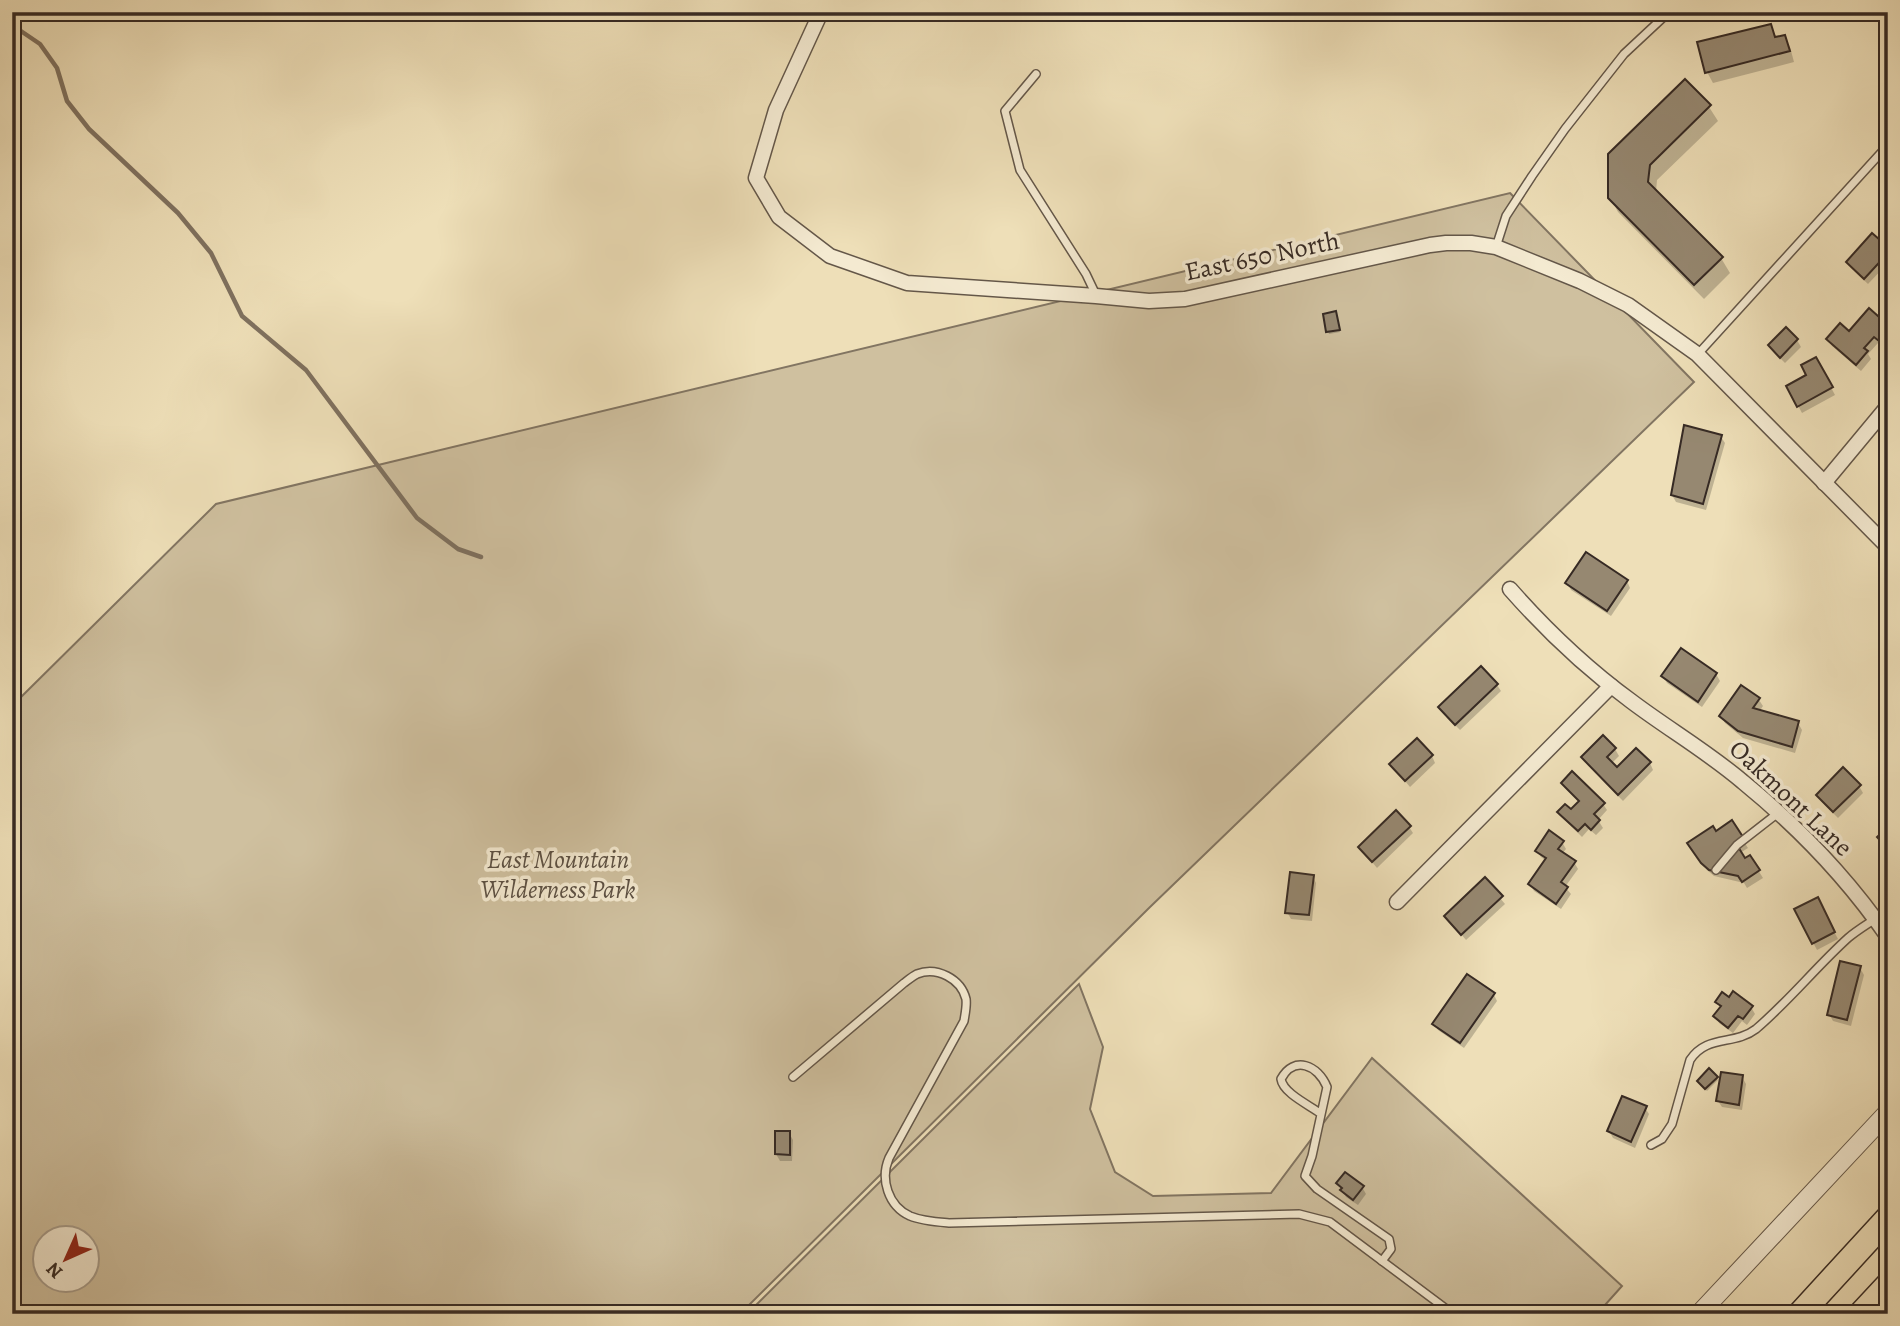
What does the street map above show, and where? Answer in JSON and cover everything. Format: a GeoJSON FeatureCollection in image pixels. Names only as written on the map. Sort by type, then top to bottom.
{"type":"FeatureCollection","features":[{"type":"Feature","properties":{"kind":"highway"},"geometry":{"type":"LineString","coordinates":[[1800,1314],[1888,1218]]}},
{"type":"Feature","properties":{"kind":"highway"},"geometry":{"type":"LineString","coordinates":[[1861,1314],[1888,1285]]}},
{"type":"Feature","properties":{"kind":"street","name":"East 650 North"},"geometry":{"type":"LineString","coordinates":[[821,12],[776,110],[756,178],[779,216],[830,257],[907,283],[1149,301],[1175,300],[1430,245],[1471,243],[1496,247],[1580,281],[1628,305],[1697,354],[1888,547]]}},
{"type":"Feature","properties":{"kind":"street"},"geometry":{"type":"LineString","coordinates":[[1824,483],[1888,406]]}},
{"type":"Feature","properties":{"kind":"street","name":"Oakmont Lane"},"geometry":{"type":"LineString","coordinates":[[1510,589],[1556,638],[1611,686],[1716,760],[1778,813],[1846,883],[1888,937]]}},
{"type":"Feature","properties":{"kind":"street"},"geometry":{"type":"LineString","coordinates":[[1397,902],[1611,686]]}},
{"type":"Feature","properties":{"kind":"street"},"geometry":{"type":"LineString","coordinates":[[1699,1314],[1888,1112]]}},
{"type":"Feature","properties":{"kind":"lane"},"geometry":{"type":"LineString","coordinates":[[1496,247],[1506,216],[1565,129],[1624,54],[1669,12]]}},
{"type":"Feature","properties":{"kind":"lane"},"geometry":{"type":"LineString","coordinates":[[1036,74],[1005,111],[1020,170],[1086,274],[1096,296]]}},
{"type":"Feature","properties":{"kind":"lane"},"geometry":{"type":"LineString","coordinates":[[1697,354],[1888,145]]}},
{"type":"Feature","properties":{"kind":"lane"},"geometry":{"type":"LineString","coordinates":[[1716,870],[1737,845],[1778,813]]}},
{"type":"Feature","properties":{"kind":"lane"},"geometry":{"type":"LineString","coordinates":[[1651,1145],[1662,1139],[1672,1124],[1694,1054],[1711,1043],[1746,1035],[1755,1029],[1850,937],[1875,919]]}},
{"type":"Feature","properties":{"kind":"lane"},"geometry":{"type":"LineString","coordinates":[[793,1077],[904,983],[917,974],[942,972],[952,978],[965,997],[967,1009],[964,1021],[889,1158],[884,1182],[903,1211],[910,1215],[949,1223],[1299,1214],[1330,1222],[1454,1314]]}},
{"type":"Feature","properties":{"kind":"lane"},"geometry":{"type":"LineString","coordinates":[[1320,1113],[1282,1085],[1281,1079],[1290,1067],[1297,1064],[1306,1066],[1323,1078],[1326,1087],[1312,1156],[1304,1176],[1317,1189],[1389,1239],[1391,1249],[1382,1261]]}},
{"type":"Feature","properties":{"kind":"green space","name":"East Mountain Wilderness Park"},"geometry":{"type":"Polygon","coordinates":[[[1510,193],[1694,382],[1149,908],[740,1314],[12,1314],[12,706],[216,504],[1510,193]]]}},
{"type":"Feature","properties":{"kind":"green space"},"geometry":{"type":"Polygon","coordinates":[[[1079,984],[1103,1047],[1090,1109],[1115,1172],[1153,1196],[1271,1193],[1372,1058],[1622,1286],[1597,1314],[747,1314],[1079,984]]]}},
{"type":"Feature","properties":{"kind":"building"},"geometry":{"type":"Polygon","coordinates":[[[1771,24],[1775,37],[1785,35],[1790,51],[1705,73],[1697,42],[1771,24]]]}},
{"type":"Feature","properties":{"kind":"building"},"geometry":{"type":"Polygon","coordinates":[[[1685,79],[1711,105],[1650,165],[1648,182],[1723,257],[1694,285],[1608,198],[1608,154],[1685,79]]]}},
{"type":"Feature","properties":{"kind":"building"},"geometry":{"type":"Polygon","coordinates":[[[1872,233],[1888,247],[1888,253],[1864,279],[1846,262],[1872,233]]]}},
{"type":"Feature","properties":{"kind":"building"},"geometry":{"type":"Polygon","coordinates":[[[1869,308],[1888,325],[1888,332],[1879,341],[1874,337],[1864,348],[1868,351],[1856,365],[1826,339],[1840,323],[1849,331],[1869,308]]]}},
{"type":"Feature","properties":{"kind":"building"},"geometry":{"type":"Polygon","coordinates":[[[1336,311],[1340,330],[1326,332],[1323,314],[1336,311]]]}},
{"type":"Feature","properties":{"kind":"building"},"geometry":{"type":"Polygon","coordinates":[[[1786,327],[1798,339],[1780,358],[1768,345],[1786,327]]]}},
{"type":"Feature","properties":{"kind":"building"},"geometry":{"type":"Polygon","coordinates":[[[1816,357],[1833,387],[1797,407],[1786,386],[1806,375],[1801,365],[1816,357]]]}},
{"type":"Feature","properties":{"kind":"building"},"geometry":{"type":"Polygon","coordinates":[[[1684,425],[1722,435],[1703,504],[1671,495],[1684,425]]]}},
{"type":"Feature","properties":{"kind":"building"},"geometry":{"type":"Polygon","coordinates":[[[1586,552],[1628,580],[1607,611],[1565,583],[1586,552]]]}},
{"type":"Feature","properties":{"kind":"building"},"geometry":{"type":"Polygon","coordinates":[[[1681,648],[1717,673],[1698,702],[1661,676],[1681,648]]]}},
{"type":"Feature","properties":{"kind":"building"},"geometry":{"type":"Polygon","coordinates":[[[1481,666],[1498,684],[1455,725],[1438,707],[1481,666]]]}},
{"type":"Feature","properties":{"kind":"building"},"geometry":{"type":"Polygon","coordinates":[[[1741,685],[1760,698],[1753,708],[1799,721],[1792,747],[1738,731],[1719,716],[1741,685]]]}},
{"type":"Feature","properties":{"kind":"building"},"geometry":{"type":"Polygon","coordinates":[[[1603,735],[1616,748],[1607,757],[1617,767],[1636,748],[1651,762],[1618,795],[1581,757],[1603,735]]]}},
{"type":"Feature","properties":{"kind":"building"},"geometry":{"type":"Polygon","coordinates":[[[1417,738],[1433,755],[1405,781],[1389,764],[1417,738]]]}},
{"type":"Feature","properties":{"kind":"building"},"geometry":{"type":"Polygon","coordinates":[[[1843,767],[1861,785],[1833,812],[1816,795],[1843,767]]]}},
{"type":"Feature","properties":{"kind":"building"},"geometry":{"type":"Polygon","coordinates":[[[1572,771],[1605,803],[1594,814],[1600,820],[1591,830],[1585,824],[1578,831],[1557,812],[1565,804],[1571,809],[1579,801],[1561,783],[1572,771]]]}},
{"type":"Feature","properties":{"kind":"building"},"geometry":{"type":"Polygon","coordinates":[[[1396,810],[1411,826],[1372,862],[1358,847],[1396,810]]]}},
{"type":"Feature","properties":{"kind":"building"},"geometry":{"type":"Polygon","coordinates":[[[1732,820],[1745,840],[1737,845],[1745,858],[1750,855],[1760,870],[1742,882],[1738,876],[1709,870],[1687,843],[1713,826],[1716,831],[1732,820]]]}},
{"type":"Feature","properties":{"kind":"building"},"geometry":{"type":"Polygon","coordinates":[[[1888,827],[1888,849],[1877,837],[1888,827]]]}},
{"type":"Feature","properties":{"kind":"building"},"geometry":{"type":"Polygon","coordinates":[[[1549,830],[1564,841],[1558,849],[1576,861],[1561,882],[1568,887],[1556,904],[1528,884],[1546,858],[1535,851],[1549,830]]]}},
{"type":"Feature","properties":{"kind":"building"},"geometry":{"type":"Polygon","coordinates":[[[1290,872],[1314,875],[1309,915],[1285,913],[1290,872]]]}},
{"type":"Feature","properties":{"kind":"building"},"geometry":{"type":"Polygon","coordinates":[[[1485,877],[1503,896],[1461,935],[1444,916],[1485,877]]]}},
{"type":"Feature","properties":{"kind":"building"},"geometry":{"type":"Polygon","coordinates":[[[1818,897],[1835,932],[1812,944],[1794,909],[1818,897]]]}},
{"type":"Feature","properties":{"kind":"building"},"geometry":{"type":"Polygon","coordinates":[[[1840,961],[1861,966],[1847,1020],[1827,1015],[1840,961]]]}},
{"type":"Feature","properties":{"kind":"building"},"geometry":{"type":"Polygon","coordinates":[[[1467,974],[1495,993],[1460,1043],[1432,1024],[1467,974]]]}},
{"type":"Feature","properties":{"kind":"building"},"geometry":{"type":"Polygon","coordinates":[[[1733,991],[1753,1006],[1743,1019],[1738,1016],[1728,1028],[1713,1016],[1721,1006],[1715,1002],[1722,992],[1729,997],[1733,991]]]}},
{"type":"Feature","properties":{"kind":"building"},"geometry":{"type":"Polygon","coordinates":[[[1709,1068],[1718,1077],[1705,1089],[1697,1081],[1709,1068]]]}},
{"type":"Feature","properties":{"kind":"building"},"geometry":{"type":"Polygon","coordinates":[[[1721,1072],[1743,1075],[1739,1105],[1716,1101],[1721,1072]]]}},
{"type":"Feature","properties":{"kind":"building"},"geometry":{"type":"Polygon","coordinates":[[[1622,1096],[1647,1106],[1631,1142],[1607,1131],[1622,1096]]]}},
{"type":"Feature","properties":{"kind":"building"},"geometry":{"type":"Polygon","coordinates":[[[775,1131],[790,1131],[790,1155],[775,1154],[775,1131]]]}},
{"type":"Feature","properties":{"kind":"building"},"geometry":{"type":"Polygon","coordinates":[[[1345,1172],[1364,1186],[1353,1200],[1340,1190],[1342,1188],[1336,1183],[1345,1172]]]}},
{"type":"Feature","properties":{"kind":"waterway"},"geometry":{"type":"LineString","coordinates":[[12,25],[40,44],[57,68],[67,101],[89,129],[178,213],[211,253],[242,316],[306,370],[417,518],[458,549],[481,557]]}}]}
